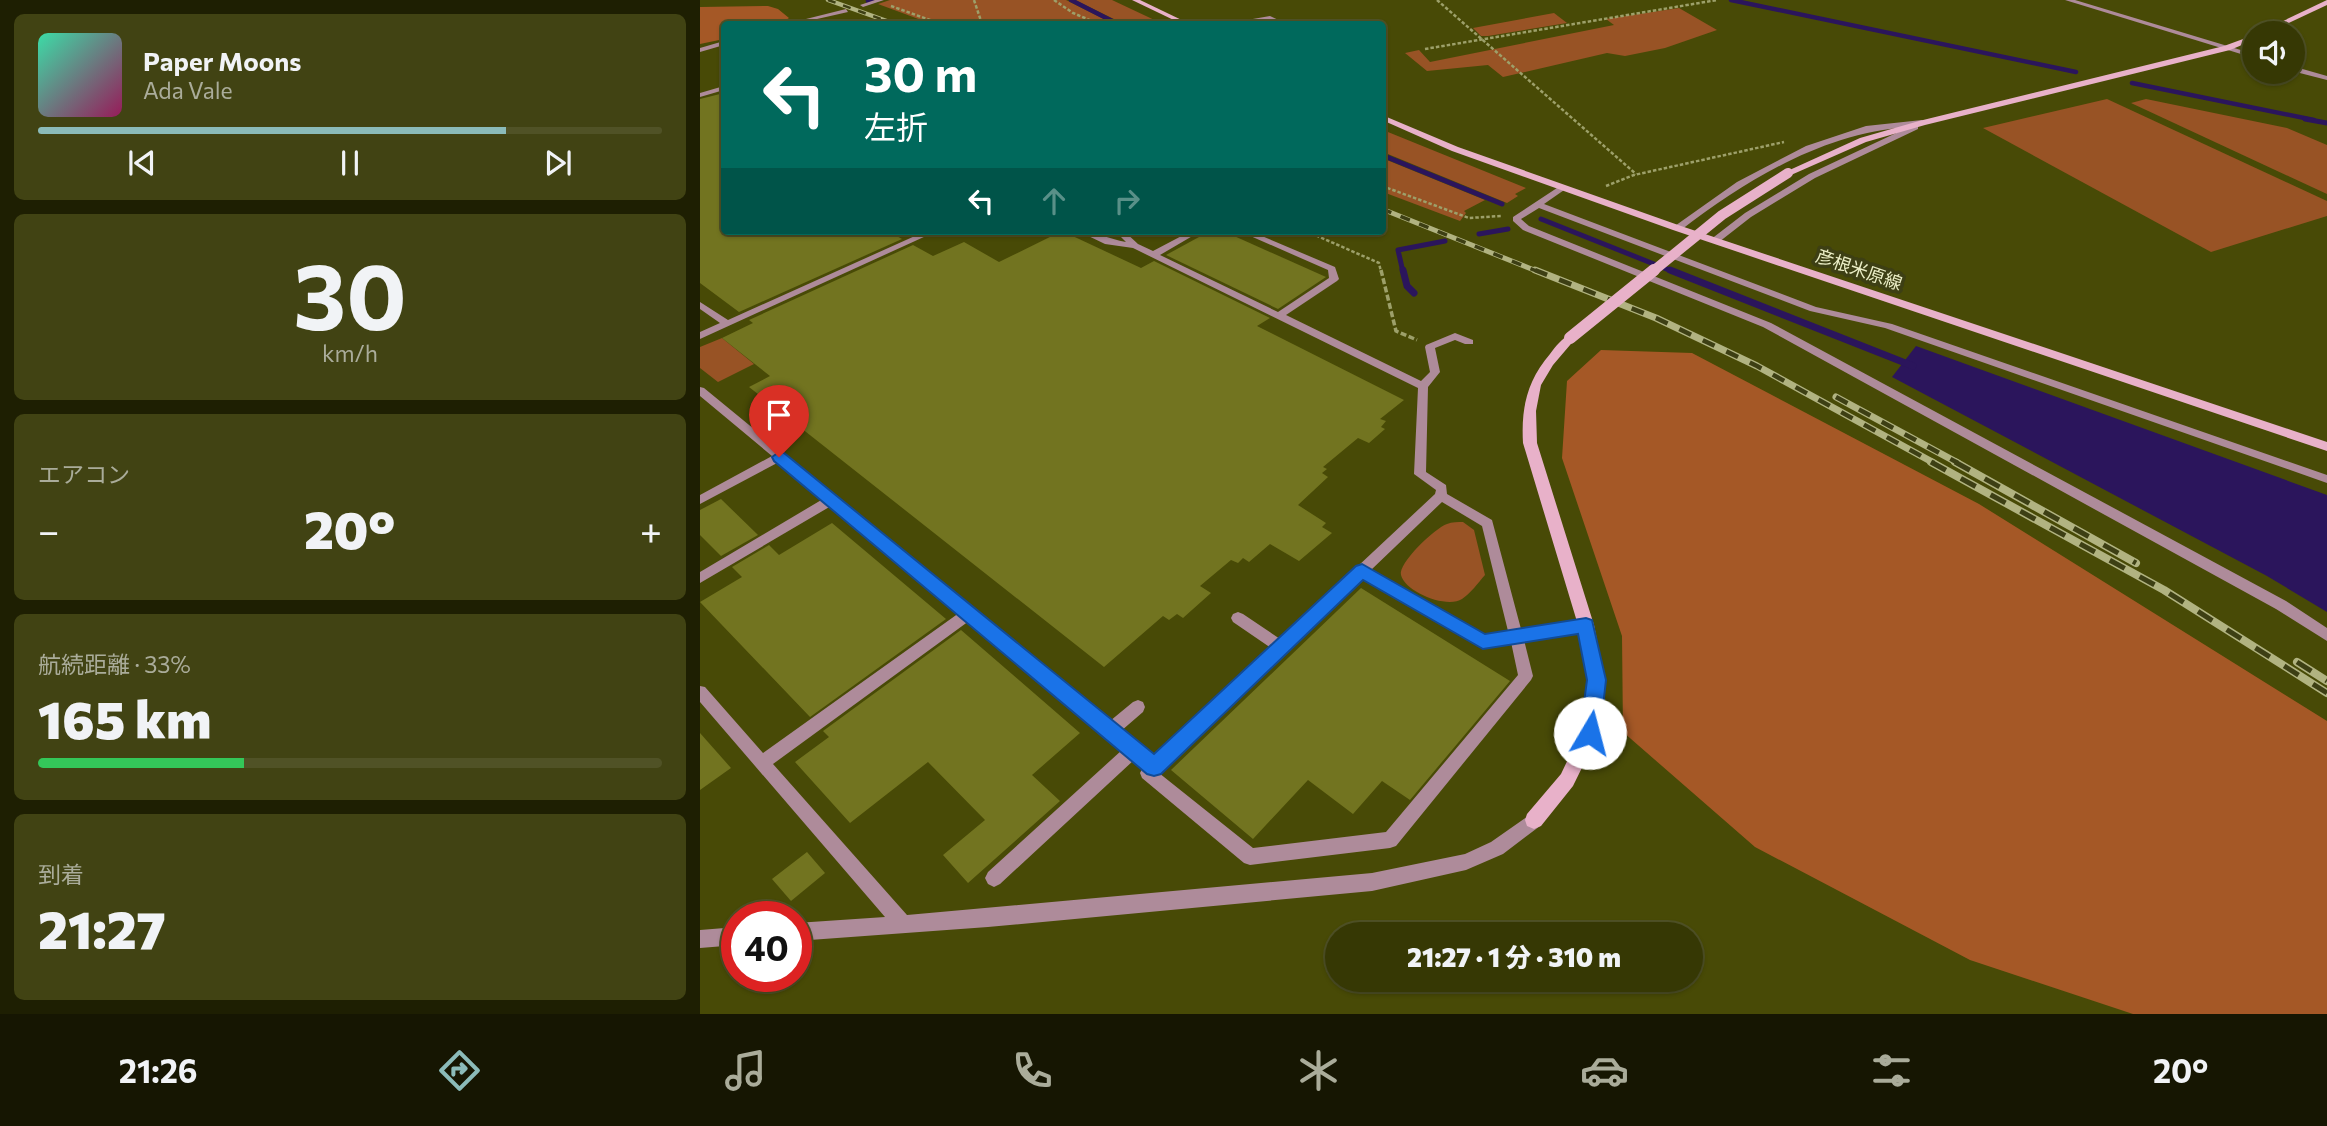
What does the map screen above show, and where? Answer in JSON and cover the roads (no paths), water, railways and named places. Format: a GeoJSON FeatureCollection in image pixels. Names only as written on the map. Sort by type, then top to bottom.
{"type":"FeatureCollection","features":[{"type":"Feature","properties":{"kind":"street"},"geometry":{"type":"LineString","coordinates":[[1135,0],[1180,21]]}},
{"type":"Feature","properties":{"kind":"street"},"geometry":{"type":"LineString","coordinates":[[2068,0],[2242,53]]}},
{"type":"Feature","properties":{"kind":"street"},"geometry":{"type":"LineString","coordinates":[[2287,21],[2327,2]]}},
{"type":"Feature","properties":{"kind":"street"},"geometry":{"type":"LineString","coordinates":[[1248,21],[1270,18],[1277,21]]}},
{"type":"Feature","properties":{"kind":"street"},"geometry":{"type":"LineString","coordinates":[[1534,820],[1567,780],[1590,733],[1597,680],[1586,625],[1542,490],[1530,443],[1527,414],[1534,386],[1549,360],[1570,338],[1722,215],[1788,173],[1863,140],[2227,48],[2242,42]]}},
{"type":"Feature","properties":{"kind":"street"},"geometry":{"type":"LineString","coordinates":[[2305,72],[2327,78]]}},
{"type":"Feature","properties":{"kind":"street","name":"彦根米原線"},"geometry":{"type":"LineString","coordinates":[[1386,119],[1455,149],[1677,228],[2327,447]]}},
{"type":"Feature","properties":{"kind":"street"},"geometry":{"type":"LineString","coordinates":[[1677,228],[1740,184],[1796,155],[1858,131],[1922,123]]}},
{"type":"Feature","properties":{"kind":"street"},"geometry":{"type":"LineString","coordinates":[[1715,240],[1802,181],[1922,123]]}},
{"type":"Feature","properties":{"kind":"lane"},"geometry":{"type":"LineString","coordinates":[[863,5],[879,1]]}},
{"type":"Feature","properties":{"kind":"lane"},"geometry":{"type":"LineString","coordinates":[[802,21],[846,11]]}},
{"type":"Feature","properties":{"kind":"lane"},"geometry":{"type":"LineString","coordinates":[[700,50],[721,44]]}},
{"type":"Feature","properties":{"kind":"lane"},"geometry":{"type":"LineString","coordinates":[[700,84],[713,91]]}},
{"type":"Feature","properties":{"kind":"lane"},"geometry":{"type":"LineString","coordinates":[[700,95],[721,89]]}},
{"type":"Feature","properties":{"kind":"lane"},"geometry":{"type":"LineString","coordinates":[[1563,188],[1516,219],[1526,228],[1768,325],[2281,605],[2327,635]]}},
{"type":"Feature","properties":{"kind":"lane"},"geometry":{"type":"LineString","coordinates":[[1537,204],[1813,309],[1888,326],[2327,479]]}},
{"type":"Feature","properties":{"kind":"lane"},"geometry":{"type":"LineString","coordinates":[[700,336],[924,235]]}},
{"type":"Feature","properties":{"kind":"lane"},"geometry":{"type":"LineString","coordinates":[[1091,235],[1108,242],[1135,246]]}},
{"type":"Feature","properties":{"kind":"lane"},"geometry":{"type":"LineString","coordinates":[[1123,235],[1135,246],[1423,386]]}},
{"type":"Feature","properties":{"kind":"lane"},"geometry":{"type":"LineString","coordinates":[[1153,255],[1190,235]]}},
{"type":"Feature","properties":{"kind":"lane"},"geometry":{"type":"LineString","coordinates":[[1252,235],[1332,269],[1334,279],[1278,316]]}},
{"type":"Feature","properties":{"kind":"lane"},"geometry":{"type":"LineString","coordinates":[[700,305],[727,324]]}},
{"type":"Feature","properties":{"kind":"lane"},"geometry":{"type":"LineString","coordinates":[[1441,496],[1488,523],[1526,676],[1390,841],[1250,857],[1148,773],[1441,496],[1442,488],[1420,474],[1423,386],[1435,372],[1430,347],[1455,336],[1469,342]]}},
{"type":"Feature","properties":{"kind":"lane"},"geometry":{"type":"LineString","coordinates":[[700,390],[1154,767]]}},
{"type":"Feature","properties":{"kind":"lane"},"geometry":{"type":"LineString","coordinates":[[700,500],[779,457]]}},
{"type":"Feature","properties":{"kind":"lane"},"geometry":{"type":"LineString","coordinates":[[700,578],[831,500]]}},
{"type":"Feature","properties":{"kind":"lane"},"geometry":{"type":"LineString","coordinates":[[1362,571],[1483,642],[1586,625]]}},
{"type":"Feature","properties":{"kind":"lane"},"geometry":{"type":"LineString","coordinates":[[761,763],[970,613]]}},
{"type":"Feature","properties":{"kind":"lane"},"geometry":{"type":"LineString","coordinates":[[1238,618],[1282,647]]}},
{"type":"Feature","properties":{"kind":"lane"},"geometry":{"type":"LineString","coordinates":[[700,692],[904,925]]}},
{"type":"Feature","properties":{"kind":"lane"},"geometry":{"type":"LineString","coordinates":[[1110,731],[1138,707]]}},
{"type":"Feature","properties":{"kind":"lane"},"geometry":{"type":"LineString","coordinates":[[994,878],[1132,751]]}},
{"type":"Feature","properties":{"kind":"lane"},"geometry":{"type":"LineString","coordinates":[[812,931],[1372,882],[1466,862],[1497,848],[1534,820]]}},
{"type":"Feature","properties":{"kind":"lane"},"geometry":{"type":"LineString","coordinates":[[700,939],[721,937]]}},
{"type":"Feature","properties":{"kind":"waterway"},"geometry":{"type":"LineString","coordinates":[[868,1],[872,0]]}},
{"type":"Feature","properties":{"kind":"waterway"},"geometry":{"type":"LineString","coordinates":[[1071,0],[1112,21]]}},
{"type":"Feature","properties":{"kind":"waterway"},"geometry":{"type":"LineString","coordinates":[[1731,0],[2076,72]]}},
{"type":"Feature","properties":{"kind":"waterway"},"geometry":{"type":"LineString","coordinates":[[2132,83],[2314,120]]}},
{"type":"Feature","properties":{"kind":"waterway"},"geometry":{"type":"LineString","coordinates":[[2305,119],[2327,123]]}},
{"type":"Feature","properties":{"kind":"waterway"},"geometry":{"type":"LineString","coordinates":[[1386,157],[1502,204]]}},
{"type":"Feature","properties":{"kind":"waterway"},"geometry":{"type":"LineString","coordinates":[[1541,219],[1674,272]]}},
{"type":"Feature","properties":{"kind":"waterway"},"geometry":{"type":"LineString","coordinates":[[1479,234],[1508,229]]}},
{"type":"Feature","properties":{"kind":"waterway"},"geometry":{"type":"LineString","coordinates":[[1403,272],[1398,250],[1445,241]]}},
{"type":"Feature","properties":{"kind":"waterway"},"geometry":{"type":"LineString","coordinates":[[1403,270],[1407,286],[1414,293]]}},
{"type":"Feature","properties":{"kind":"waterway"},"geometry":{"type":"LineString","coordinates":[[1670,270],[1913,366]]}},
{"type":"Feature","properties":{"kind":"railway"},"geometry":{"type":"LineString","coordinates":[[828,0],[887,21]]}},
{"type":"Feature","properties":{"kind":"railway"},"geometry":{"type":"LineString","coordinates":[[1386,211],[1539,272]]}},
{"type":"Feature","properties":{"kind":"railway"},"geometry":{"type":"LineString","coordinates":[[1535,270],[1656,318],[1757,366],[1934,463]]}},
{"type":"Feature","properties":{"kind":"railway"},"geometry":{"type":"LineString","coordinates":[[1836,397],[1958,463]]}},
{"type":"Feature","properties":{"kind":"railway"},"geometry":{"type":"LineString","coordinates":[[1931,462],[2164,590],[2327,693]]}},
{"type":"Feature","properties":{"kind":"railway"},"geometry":{"type":"LineString","coordinates":[[1955,462],[2136,563]]}},
{"type":"Feature","properties":{"kind":"railway"},"geometry":{"type":"LineString","coordinates":[[2297,662],[2327,681]]}}]}
